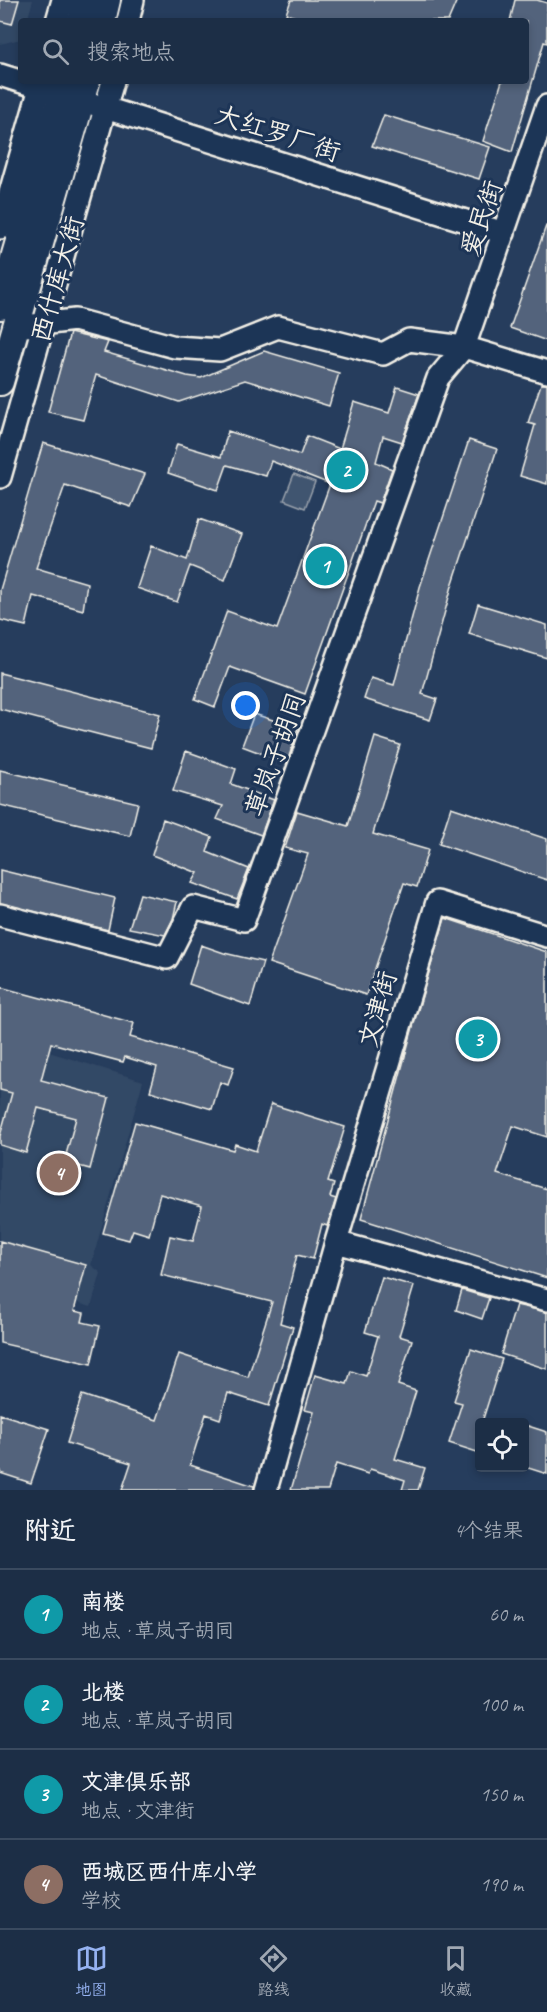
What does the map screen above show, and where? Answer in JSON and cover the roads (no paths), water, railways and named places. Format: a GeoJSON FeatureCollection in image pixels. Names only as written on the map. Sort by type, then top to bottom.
{"type":"FeatureCollection","features":[{"type":"Feature","properties":{"kind":"main road"},"geometry":{"type":"LineString","coordinates":[[82,18],[86,0]]}},
{"type":"Feature","properties":{"kind":"main road"},"geometry":{"type":"LineString","coordinates":[[103,18],[107,0]]}},
{"type":"Feature","properties":{"kind":"main road","name":"西什库大街"},"geometry":{"type":"LineString","coordinates":[[0,306],[63,87]]}},
{"type":"Feature","properties":{"kind":"main road","name":"西什库大街"},"geometry":{"type":"LineString","coordinates":[[0,382],[16,327],[63,87]]}},
{"type":"Feature","properties":{"kind":"street"},"geometry":{"type":"LineString","coordinates":[[58,18],[63,0]]}},
{"type":"Feature","properties":{"kind":"street"},"geometry":{"type":"LineString","coordinates":[[129,18],[133,0]]}},
{"type":"Feature","properties":{"kind":"street","name":"大红罗厂街"},"geometry":{"type":"LineString","coordinates":[[0,75],[18,78]]}},
{"type":"Feature","properties":{"kind":"street","name":"大红罗厂街"},"geometry":{"type":"LineString","coordinates":[[47,84],[63,87],[107,107],[504,233]]}},
{"type":"Feature","properties":{"kind":"street","name":"西什库大街"},"geometry":{"type":"LineString","coordinates":[[0,477],[112,84]]}},
{"type":"Feature","properties":{"kind":"street"},"geometry":{"type":"LineString","coordinates":[[0,228],[63,87]]}},
{"type":"Feature","properties":{"kind":"street","name":"爱民街"},"geometry":{"type":"LineString","coordinates":[[464,347],[547,106]]}},
{"type":"Feature","properties":{"kind":"street"},"geometry":{"type":"LineString","coordinates":[[16,327],[75,320],[175,347],[220,350],[278,327],[383,354],[409,340],[464,347],[547,372]]}},
{"type":"Feature","properties":{"kind":"street","name":"草岚子胡同"},"geometry":{"type":"LineString","coordinates":[[0,915],[166,958],[193,907],[244,920],[438,378],[464,347]]}},
{"type":"Feature","properties":{"kind":"street","name":"文津街"},"geometry":{"type":"LineString","coordinates":[[336,1242],[437,902],[547,936]]}},
{"type":"Feature","properties":{"kind":"street"},"geometry":{"type":"LineString","coordinates":[[266,1490],[336,1242],[547,1300]]}},
{"type":"Feature","properties":{"kind":"place","name":"北楼"},"geometry":{"type":"Point","coordinates":[346,470]}},
{"type":"Feature","properties":{"kind":"place","name":"南楼"},"geometry":{"type":"Point","coordinates":[325,566]}},
{"type":"Feature","properties":{"kind":"place","name":"文津俱乐部"},"geometry":{"type":"Point","coordinates":[478,1039]}},
{"type":"Feature","properties":{"kind":"place","name":"西城区西什库小学"},"geometry":{"type":"Point","coordinates":[59,1173]}}]}
